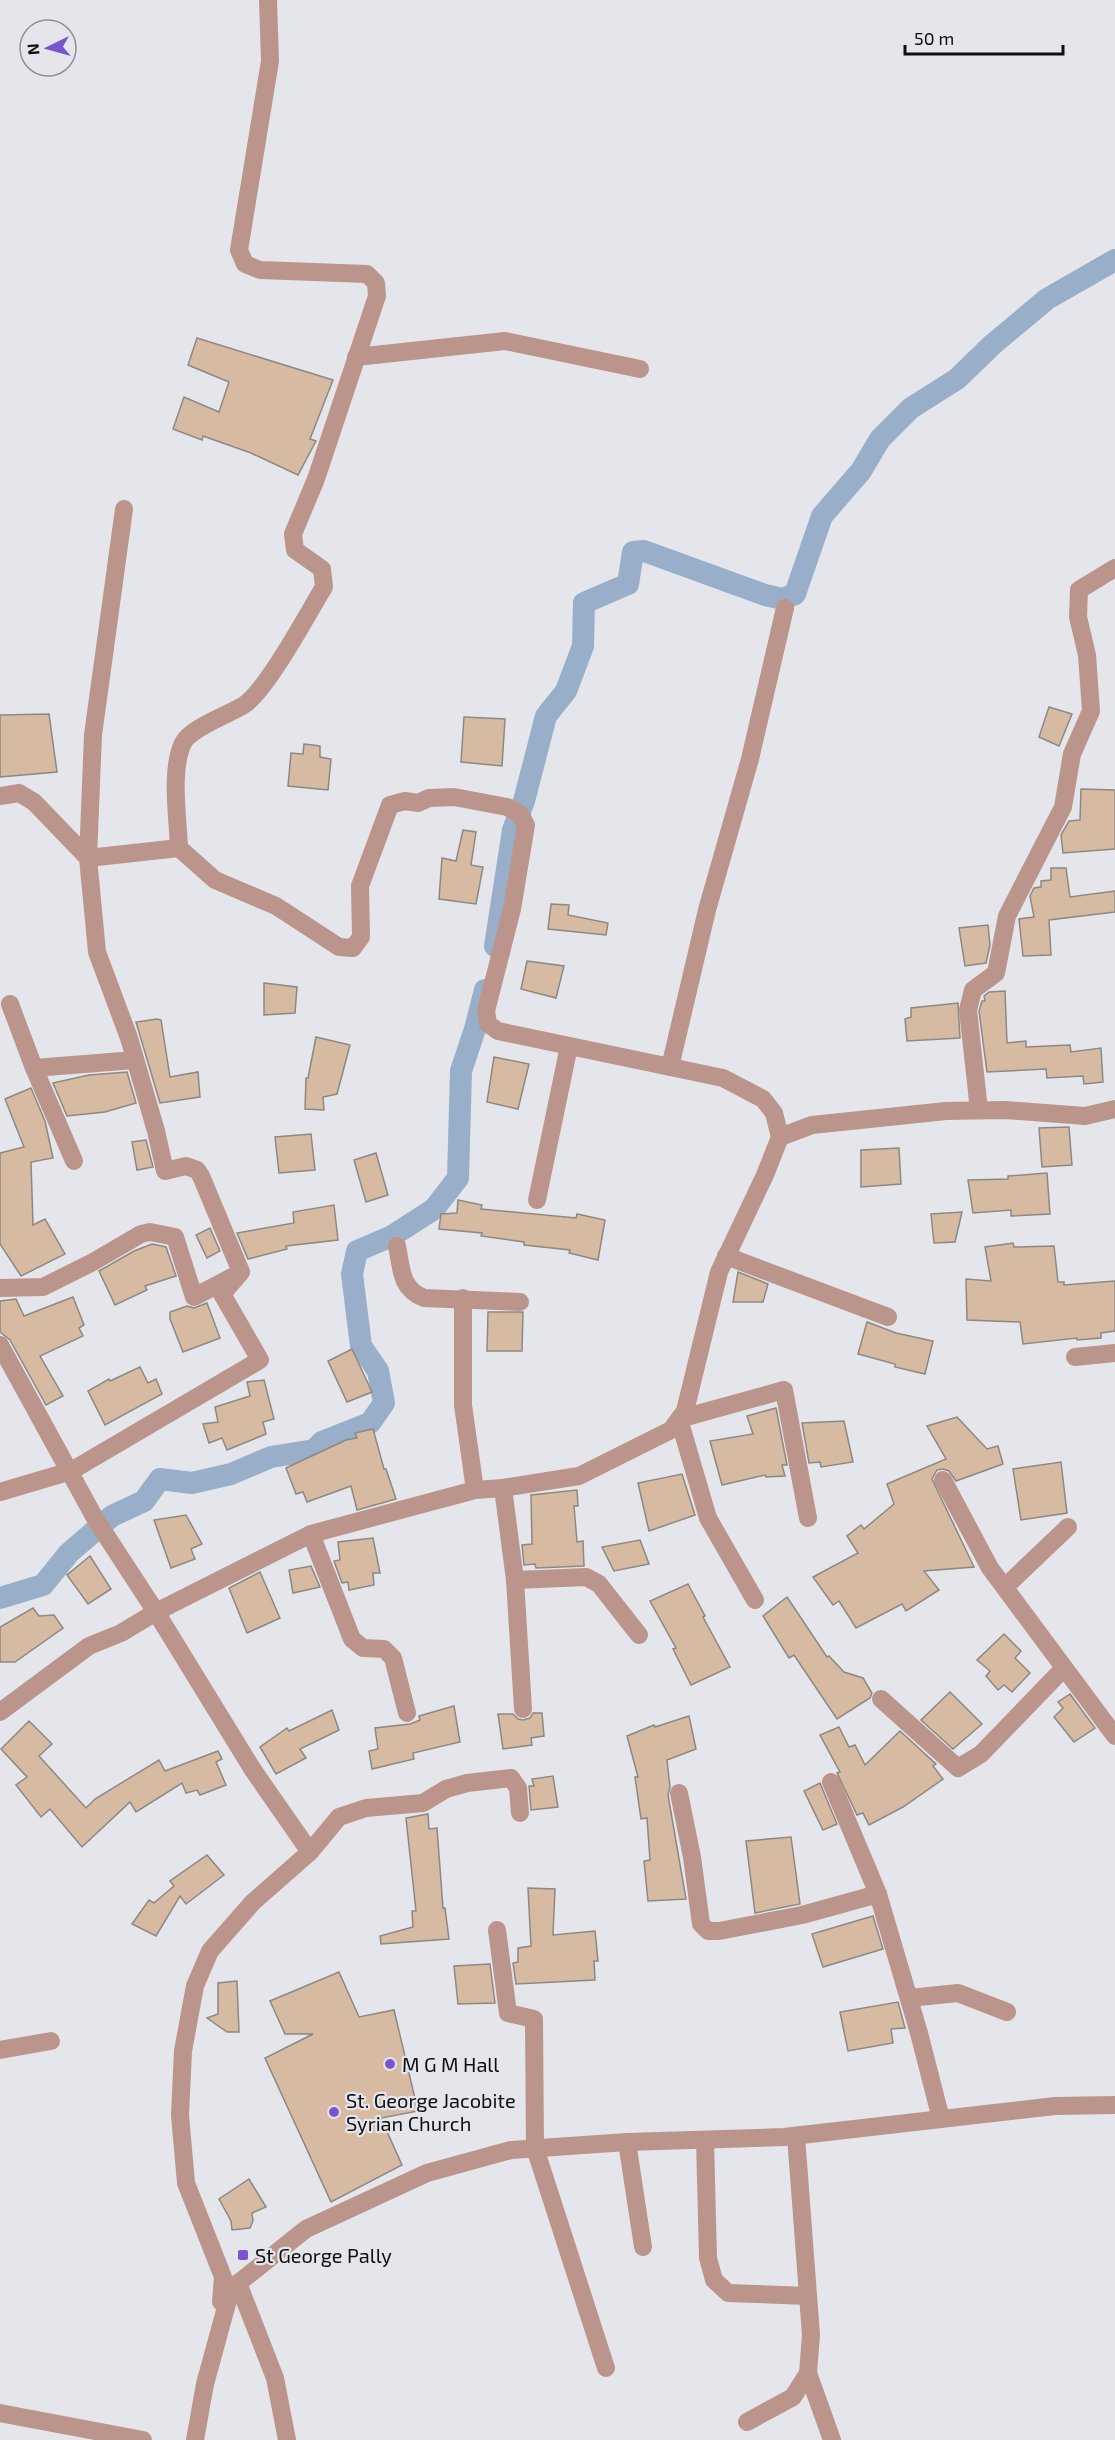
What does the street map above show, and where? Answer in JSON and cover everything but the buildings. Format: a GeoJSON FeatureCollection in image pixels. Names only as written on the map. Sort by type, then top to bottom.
{"type":"FeatureCollection","features":[{"type":"Feature","properties":{"kind":"street"},"geometry":{"type":"LineString","coordinates":[[0,1712],[89,1646],[121,1634],[156,1612],[311,1533],[475,1490],[579,1476],[671,1430],[685,1411],[719,1272],[765,1175],[780,1137],[774,1113],[763,1098],[723,1078],[498,1031],[488,1024],[486,1011],[512,909],[526,825],[517,812],[507,807],[454,797],[429,798],[418,803],[405,801],[390,805],[360,886],[361,937],[352,948],[339,947],[276,906],[215,880],[179,848],[176,761],[184,740],[199,729],[247,703],[266,681],[324,587],[322,570],[295,550],[293,534],[316,479],[377,296],[376,283],[367,274],[260,270],[245,264],[239,250],[270,60],[268,0]]}},
{"type":"Feature","properties":{"kind":"street"},"geometry":{"type":"LineString","coordinates":[[356,357],[505,341],[640,369]]}},
{"type":"Feature","properties":{"kind":"street"},"geometry":{"type":"LineString","coordinates":[[124,509],[93,735],[88,858],[97,952],[135,1060],[165,1171],[186,1166],[197,1170],[241,1272]]}},
{"type":"Feature","properties":{"kind":"street"},"geometry":{"type":"LineString","coordinates":[[979,1110],[968,1011],[974,990],[996,973],[1007,916],[1063,807],[1072,753],[1090,711],[1087,655],[1078,617],[1079,590],[1115,568]]}},
{"type":"Feature","properties":{"kind":"street"},"geometry":{"type":"LineString","coordinates":[[670,1067],[706,910],[750,759],[785,608]]}},
{"type":"Feature","properties":{"kind":"street"},"geometry":{"type":"LineString","coordinates":[[0,796],[19,794],[34,802],[88,858]]}},
{"type":"Feature","properties":{"kind":"street"},"geometry":{"type":"LineString","coordinates":[[88,858],[179,848]]}},
{"type":"Feature","properties":{"kind":"street"},"geometry":{"type":"LineString","coordinates":[[10,1004],[34,1068],[74,1161]]}},
{"type":"Feature","properties":{"kind":"street"},"geometry":{"type":"LineString","coordinates":[[537,1200],[569,1046]]}},
{"type":"Feature","properties":{"kind":"street"},"geometry":{"type":"LineString","coordinates":[[34,1068],[135,1060]]}},
{"type":"Feature","properties":{"kind":"street"},"geometry":{"type":"LineString","coordinates":[[780,1137],[812,1125],[946,1111],[979,1110],[1085,1116],[1115,1109]]}},
{"type":"Feature","properties":{"kind":"street"},"geometry":{"type":"LineString","coordinates":[[0,1288],[44,1287],[93,1262],[141,1233],[150,1232],[175,1237],[194,1297],[241,1272]]}},
{"type":"Feature","properties":{"kind":"street"},"geometry":{"type":"LineString","coordinates":[[397,1246],[405,1285],[412,1293],[424,1298],[520,1302]]}},
{"type":"Feature","properties":{"kind":"street"},"geometry":{"type":"LineString","coordinates":[[726,1256],[888,1317]]}},
{"type":"Feature","properties":{"kind":"street"},"geometry":{"type":"LineString","coordinates":[[0,1492],[71,1471],[260,1360],[222,1294],[241,1272]]}},
{"type":"Feature","properties":{"kind":"street"},"geometry":{"type":"LineString","coordinates":[[463,1298],[463,1405],[475,1490]]}},
{"type":"Feature","properties":{"kind":"street"},"geometry":{"type":"LineString","coordinates":[[0,1345],[100,1525],[253,1770],[310,1852]]}},
{"type":"Feature","properties":{"kind":"street"},"geometry":{"type":"LineString","coordinates":[[1075,1357],[1115,1353]]}},
{"type":"Feature","properties":{"kind":"street"},"geometry":{"type":"LineString","coordinates":[[679,1419],[784,1390],[808,1518]]}},
{"type":"Feature","properties":{"kind":"street"},"geometry":{"type":"LineString","coordinates":[[679,1419],[708,1518],[755,1600]]}},
{"type":"Feature","properties":{"kind":"street"},"geometry":{"type":"LineString","coordinates":[[943,1480],[990,1568],[1115,1736]]}},
{"type":"Feature","properties":{"kind":"street"},"geometry":{"type":"LineString","coordinates":[[503,1488],[515,1580],[523,1709]]}},
{"type":"Feature","properties":{"kind":"street"},"geometry":{"type":"LineString","coordinates":[[1005,1587],[1068,1527]]}},
{"type":"Feature","properties":{"kind":"street"},"geometry":{"type":"LineString","coordinates":[[311,1533],[352,1639],[363,1648],[384,1649],[393,1658],[406,1713]]}},
{"type":"Feature","properties":{"kind":"street"},"geometry":{"type":"LineString","coordinates":[[515,1580],[586,1577],[600,1584],[639,1635]]}},
{"type":"Feature","properties":{"kind":"street"},"geometry":{"type":"LineString","coordinates":[[881,1699],[958,1768],[981,1754],[1064,1668]]}},
{"type":"Feature","properties":{"kind":"street"},"geometry":{"type":"LineString","coordinates":[[217,2340],[223,2277],[186,2183],[180,2115],[183,2051],[195,1986],[210,1951],[253,1902],[310,1852],[339,1817],[366,1808],[423,1803],[446,1789],[466,1783],[511,1778],[518,1788],[520,1813]]}},
{"type":"Feature","properties":{"kind":"street"},"geometry":{"type":"LineString","coordinates":[[831,1782],[878,1894],[909,1998],[940,2119]]}},
{"type":"Feature","properties":{"kind":"street"},"geometry":{"type":"LineString","coordinates":[[679,1793],[692,1857],[701,1924],[708,1931],[719,1932],[802,1915],[878,1894]]}},
{"type":"Feature","properties":{"kind":"street"},"geometry":{"type":"LineString","coordinates":[[497,1930],[508,2013],[534,2019],[535,2148],[606,2368]]}},
{"type":"Feature","properties":{"kind":"street"},"geometry":{"type":"LineString","coordinates":[[909,1998],[958,1993],[1006,2012]]}},
{"type":"Feature","properties":{"kind":"street"},"geometry":{"type":"LineString","coordinates":[[0,2050],[51,2041]]}},
{"type":"Feature","properties":{"kind":"street"},"geometry":{"type":"LineString","coordinates":[[195,2440],[205,2384],[231,2289],[306,2229],[417,2178],[511,2150],[627,2142],[796,2136],[1055,2106],[1115,2105]]}},
{"type":"Feature","properties":{"kind":"street"},"geometry":{"type":"LineString","coordinates":[[796,2136],[811,2335],[808,2373],[832,2440]]}},
{"type":"Feature","properties":{"kind":"street"},"geometry":{"type":"LineString","coordinates":[[705,2140],[708,2258],[714,2280],[728,2293],[808,2296]]}},
{"type":"Feature","properties":{"kind":"street"},"geometry":{"type":"LineString","coordinates":[[627,2142],[643,2247]]}},
{"type":"Feature","properties":{"kind":"street"},"geometry":{"type":"LineString","coordinates":[[238,2283],[275,2378],[288,2440]]}},
{"type":"Feature","properties":{"kind":"street"},"geometry":{"type":"LineString","coordinates":[[747,2422],[793,2397],[808,2373]]}},
{"type":"Feature","properties":{"kind":"street"},"geometry":{"type":"LineString","coordinates":[[0,2413],[143,2440]]}},
{"type":"Feature","properties":{"kind":"waterway"},"geometry":{"type":"LineString","coordinates":[[495,946],[513,830],[524,801],[546,716],[566,691],[583,646],[584,603],[628,584],[633,552],[644,551],[765,595],[783,599],[795,594],[822,516],[861,471],[880,439],[911,408],[957,379],[992,345],[1047,299],[1115,260]]}},
{"type":"Feature","properties":{"kind":"waterway"},"geometry":{"type":"LineString","coordinates":[[0,1598],[43,1585],[69,1553],[112,1516],[144,1501],[160,1479],[192,1483],[231,1474],[271,1457],[314,1450],[322,1442],[370,1423],[384,1403],[378,1371],[361,1346],[352,1274],[357,1251],[392,1236],[434,1209],[458,1178],[461,1071],[485,990]]}},
{"type":"Feature","properties":{"kind":"place","name":"M G M Hall"},"geometry":{"type":"Point","coordinates":[390,2064]}},
{"type":"Feature","properties":{"kind":"place","name":"St. George Jacobite Syrian Church"},"geometry":{"type":"Point","coordinates":[334,2112]}},
{"type":"Feature","properties":{"kind":"place","name":"St George Pally"},"geometry":{"type":"Point","coordinates":[243,2255]}}]}
